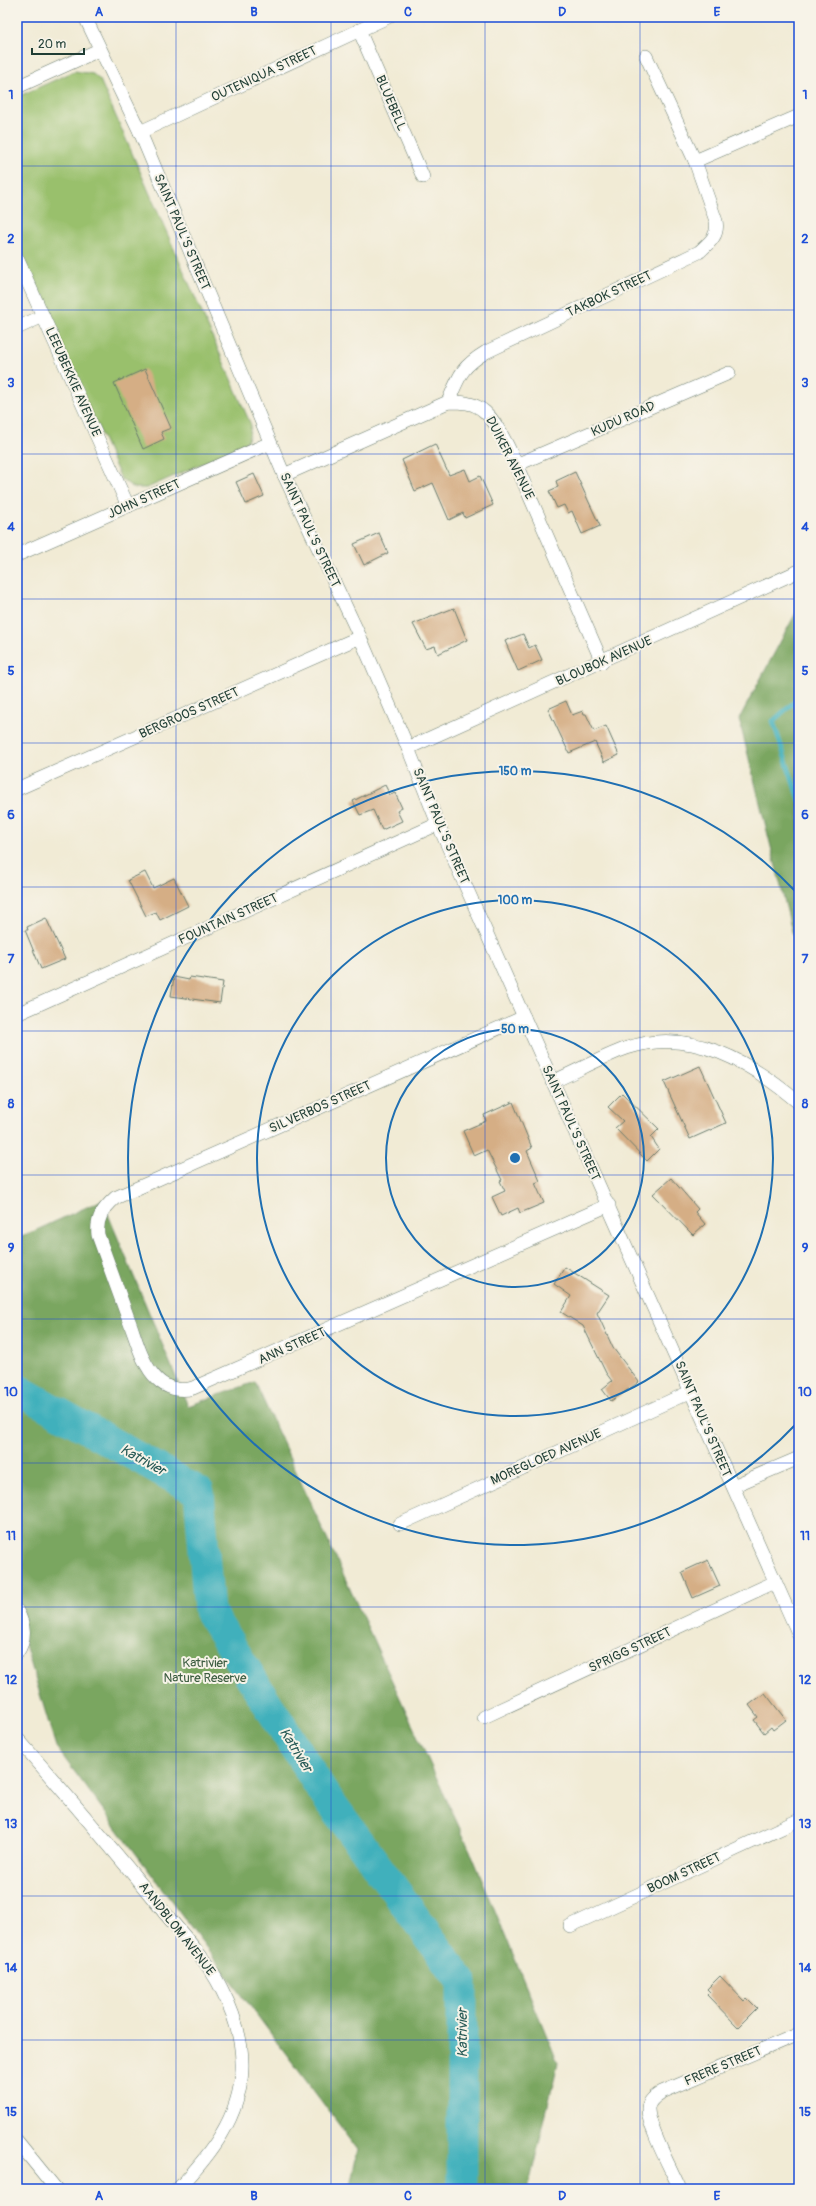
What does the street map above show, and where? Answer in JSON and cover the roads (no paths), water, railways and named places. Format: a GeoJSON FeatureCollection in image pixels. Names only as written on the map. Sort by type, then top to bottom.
{"type":"FeatureCollection","features":[{"type":"Feature","properties":{"kind":"street","name":"SAINT PAUL'S STREET"},"geometry":{"type":"LineString","coordinates":[[85,17],[99,50],[140,132],[284,475],[360,637],[408,748],[438,824],[552,1082],[692,1391],[799,1635]]}},
{"type":"Feature","properties":{"kind":"street","name":"OUTENIQUA STREET"},"geometry":{"type":"LineString","coordinates":[[140,132],[388,17]]}},
{"type":"Feature","properties":{"kind":"street","name":"BLUEBELL"},"geometry":{"type":"LineString","coordinates":[[359,30],[423,177]]}},
{"type":"Feature","properties":{"kind":"street"},"geometry":{"type":"LineString","coordinates":[[17,87],[99,50]]}},
{"type":"Feature","properties":{"kind":"street","name":"TAKBOK STREET"},"geometry":{"type":"LineString","coordinates":[[448,402],[460,373],[469,362],[486,352],[699,252],[713,239],[717,230],[716,221],[695,161],[646,56]]}},
{"type":"Feature","properties":{"kind":"street"},"geometry":{"type":"LineString","coordinates":[[695,161],[799,116]]}},
{"type":"Feature","properties":{"kind":"street","name":"LEEUBEKKIE AVENUE"},"geometry":{"type":"LineString","coordinates":[[17,258],[128,506]]}},
{"type":"Feature","properties":{"kind":"street"},"geometry":{"type":"LineString","coordinates":[[17,328],[43,316]]}},
{"type":"Feature","properties":{"kind":"street","name":"KUDU ROAD"},"geometry":{"type":"LineString","coordinates":[[516,465],[729,372]]}},
{"type":"Feature","properties":{"kind":"street","name":"DUIKER AVENUE"},"geometry":{"type":"LineString","coordinates":[[284,475],[448,402],[467,403],[477,406],[486,412],[495,424],[516,465],[602,662]]}},
{"type":"Feature","properties":{"kind":"street","name":"JOHN STREET"},"geometry":{"type":"LineString","coordinates":[[17,555],[270,442]]}},
{"type":"Feature","properties":{"kind":"street","name":"BLOUBOK AVENUE"},"geometry":{"type":"LineString","coordinates":[[408,748],[602,662],[799,571]]}},
{"type":"Feature","properties":{"kind":"street","name":"BERGROOS STREET"},"geometry":{"type":"LineString","coordinates":[[17,789],[360,637]]}},
{"type":"Feature","properties":{"kind":"street","name":"FOUNTAIN STREET"},"geometry":{"type":"LineString","coordinates":[[17,1014],[438,824]]}},
{"type":"Feature","properties":{"kind":"street","name":"SILVERBOS STREET"},"geometry":{"type":"LineString","coordinates":[[115,1198],[524,1017]]}},
{"type":"Feature","properties":{"kind":"street"},"geometry":{"type":"LineString","coordinates":[[552,1082],[628,1048],[651,1042],[688,1043],[703,1046],[736,1058],[781,1088],[799,1103]]}},
{"type":"Feature","properties":{"kind":"street","name":"ANN STREET"},"geometry":{"type":"LineString","coordinates":[[115,1198],[105,1207],[100,1216],[97,1227],[98,1235],[148,1367],[158,1380],[167,1387],[180,1390],[193,1388],[230,1373],[609,1205]]}},
{"type":"Feature","properties":{"kind":"street","name":"MOREGLOED AVENUE"},"geometry":{"type":"LineString","coordinates":[[400,1524],[692,1391]]}},
{"type":"Feature","properties":{"kind":"street"},"geometry":{"type":"LineString","coordinates":[[733,1486],[799,1458]]}},
{"type":"Feature","properties":{"kind":"street","name":"SPRIGG STREET"},"geometry":{"type":"LineString","coordinates":[[484,1717],[776,1582]]}},
{"type":"Feature","properties":{"kind":"street"},"geometry":{"type":"LineString","coordinates":[[17,1653],[24,1636],[19,1615]]}},
{"type":"Feature","properties":{"kind":"street","name":"AANDBLOM AVENUE"},"geometry":{"type":"LineString","coordinates":[[17,1738],[110,1845],[201,1958],[220,1987],[232,2014],[239,2038],[242,2069],[240,2090],[234,2112],[215,2145],[178,2189]]}},
{"type":"Feature","properties":{"kind":"street","name":"BOOM STREET"},"geometry":{"type":"LineString","coordinates":[[570,1926],[799,1820]]}},
{"type":"Feature","properties":{"kind":"street","name":"FRERE STREET"},"geometry":{"type":"LineString","coordinates":[[680,2189],[652,2127],[649,2114],[650,2103],[653,2098],[662,2092],[799,2034]]}},
{"type":"Feature","properties":{"kind":"street"},"geometry":{"type":"LineString","coordinates":[[17,2141],[56,2189]]}},
{"type":"Feature","properties":{"kind":"waterway"},"geometry":{"type":"LineString","coordinates":[[799,698],[773,721],[799,800]]}},
{"type":"Feature","properties":{"kind":"waterway","name":"Katrivier"},"geometry":{"type":"LineString","coordinates":[[17,1389],[199,1492],[209,1611],[325,1795],[462,1982],[462,2189]]}},
{"type":"Feature","properties":{"kind":"park label","name":"Katrivier Nature Reserve"},"geometry":{"type":"Point","coordinates":[205,1670]}}]}
